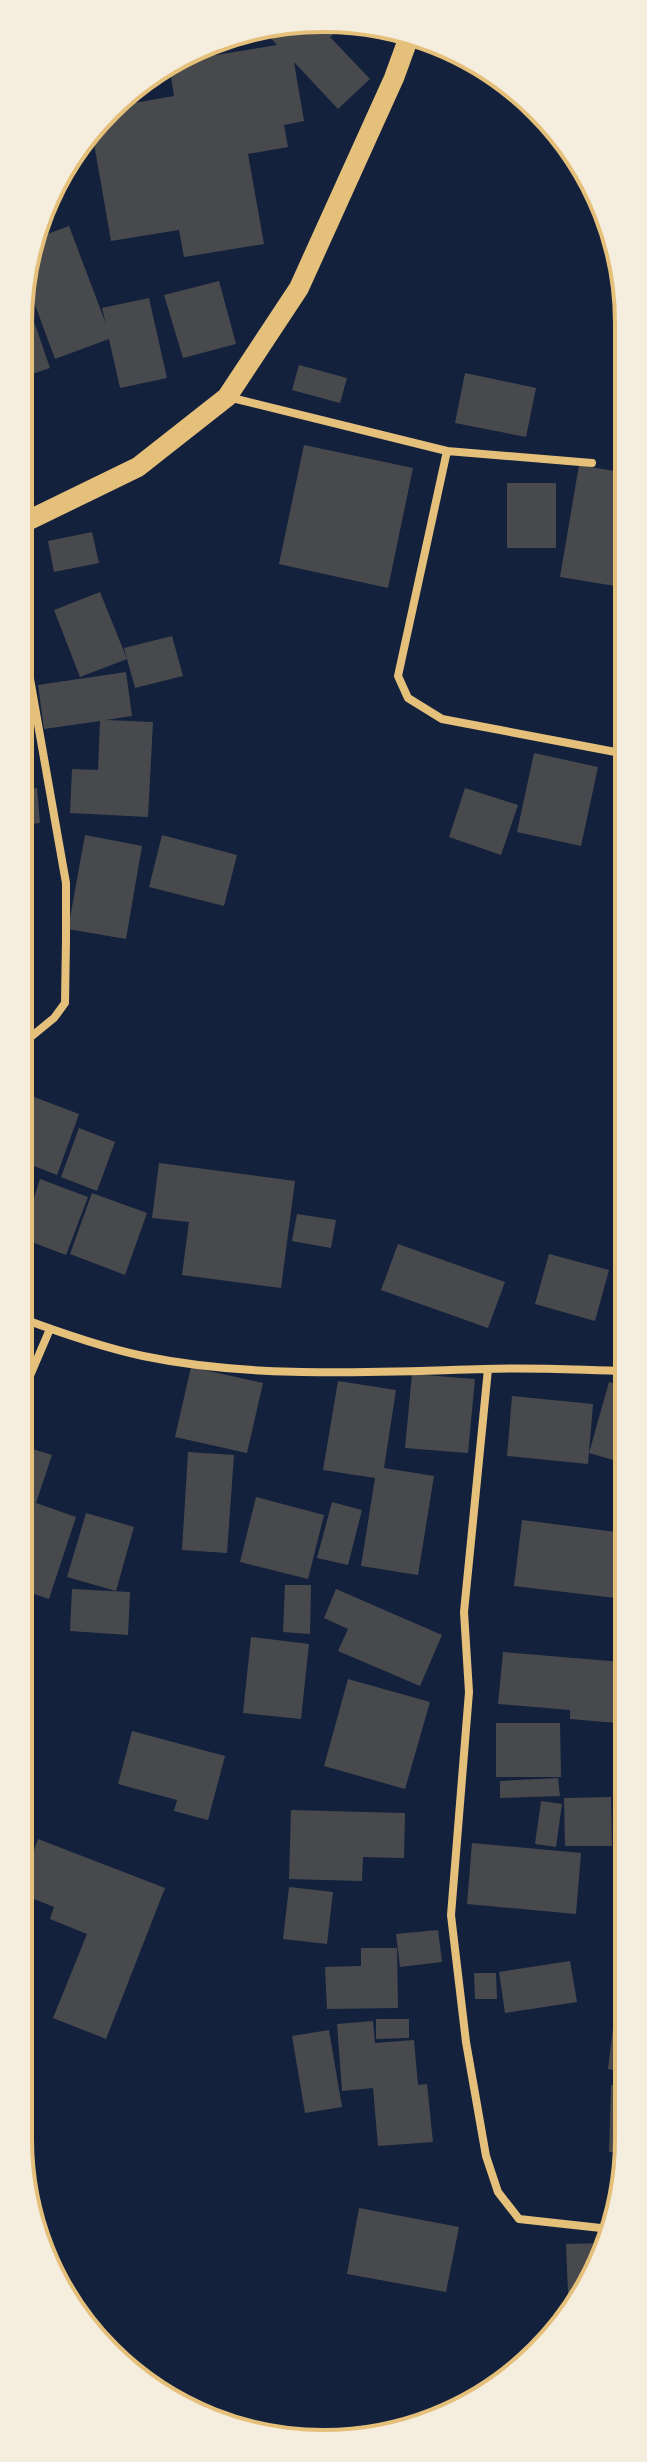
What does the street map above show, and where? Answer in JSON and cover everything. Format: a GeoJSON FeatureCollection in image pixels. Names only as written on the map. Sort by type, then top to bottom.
{"type":"FeatureCollection","features":[{"type":"Feature","properties":{"kind":"main road"},"geometry":{"type":"LineString","coordinates":[[32,519],[138,467],[227,397],[299,288],[406,44]]}},
{"type":"Feature","properties":{"kind":"street"},"geometry":{"type":"LineString","coordinates":[[227,397],[447,451],[592,463]]}},
{"type":"Feature","properties":{"kind":"street"},"geometry":{"type":"LineString","coordinates":[[447,451],[398,676],[408,698],[442,719],[615,752]]}},
{"type":"Feature","properties":{"kind":"street"},"geometry":{"type":"LineString","coordinates":[[32,690],[66,883],[66,939],[65,1003],[54,1018],[32,1036]]}},
{"type":"Feature","properties":{"kind":"street"},"geometry":{"type":"LineString","coordinates":[[32,1322],[145,1356],[211,1365],[357,1374],[488,1369],[615,1371]]}},
{"type":"Feature","properties":{"kind":"street"},"geometry":{"type":"LineString","coordinates":[[32,1371],[50,1329]]}},
{"type":"Feature","properties":{"kind":"street"},"geometry":{"type":"LineString","coordinates":[[488,1369],[464,1612],[469,1692],[451,1915],[466,2042],[486,2156],[498,2192],[519,2219],[601,2228]]}},
{"type":"Feature","properties":{"kind":"building"},"geometry":{"type":"Polygon","coordinates":[[[334,33],[330,37],[370,79],[338,109],[294,62],[304,121],[284,125],[288,147],[248,154],[264,244],[184,257],[179,230],[111,241],[94,143],[104,131],[132,103],[174,96],[171,75],[195,62],[207,56],[277,45],[270,37],[334,33]]]}},
{"type":"Feature","properties":{"kind":"building"},"geometry":{"type":"Polygon","coordinates":[[[69,226],[106,324],[102,308],[149,298],[167,378],[120,388],[109,339],[55,359],[33,300],[46,235],[69,226]]]}},
{"type":"Feature","properties":{"kind":"building"},"geometry":{"type":"Polygon","coordinates":[[[219,281],[236,344],[183,358],[164,295],[219,281]]]}},
{"type":"Feature","properties":{"kind":"building"},"geometry":{"type":"Polygon","coordinates":[[[32,316],[50,368],[32,374],[32,316]]]}},
{"type":"Feature","properties":{"kind":"building"},"geometry":{"type":"Polygon","coordinates":[[[299,365],[347,378],[340,403],[292,390],[299,365]]]}},
{"type":"Feature","properties":{"kind":"building"},"geometry":{"type":"Polygon","coordinates":[[[465,373],[536,388],[526,437],[455,423],[465,373]]]}},
{"type":"Feature","properties":{"kind":"building"},"geometry":{"type":"Polygon","coordinates":[[[304,445],[413,468],[388,588],[279,564],[304,445]]]}},
{"type":"Feature","properties":{"kind":"building"},"geometry":{"type":"Polygon","coordinates":[[[579,465],[615,471],[615,586],[560,577],[579,465]]]}},
{"type":"Feature","properties":{"kind":"building"},"geometry":{"type":"Polygon","coordinates":[[[507,483],[556,483],[556,548],[507,548],[507,483]]]}},
{"type":"Feature","properties":{"kind":"building"},"geometry":{"type":"Polygon","coordinates":[[[92,532],[99,563],[54,572],[48,541],[92,532]]]}},
{"type":"Feature","properties":{"kind":"building"},"geometry":{"type":"Polygon","coordinates":[[[100,592],[127,659],[80,677],[54,610],[100,592]]]}},
{"type":"Feature","properties":{"kind":"building"},"geometry":{"type":"Polygon","coordinates":[[[172,636],[183,676],[135,688],[124,648],[172,636]]]}},
{"type":"Feature","properties":{"kind":"building"},"geometry":{"type":"Polygon","coordinates":[[[126,672],[132,716],[106,720],[153,722],[148,817],[70,813],[72,769],[98,770],[100,721],[44,729],[38,685],[126,672]]]}},
{"type":"Feature","properties":{"kind":"building"},"geometry":{"type":"Polygon","coordinates":[[[534,753],[598,767],[581,846],[517,832],[534,753]]]}},
{"type":"Feature","properties":{"kind":"building"},"geometry":{"type":"Polygon","coordinates":[[[37,788],[40,823],[32,824],[32,789],[37,788]]]}},
{"type":"Feature","properties":{"kind":"building"},"geometry":{"type":"Polygon","coordinates":[[[465,788],[518,805],[501,855],[449,837],[465,788]]]}},
{"type":"Feature","properties":{"kind":"building"},"geometry":{"type":"Polygon","coordinates":[[[85,835],[142,846],[126,939],[68,929],[85,835]]]}},
{"type":"Feature","properties":{"kind":"building"},"geometry":{"type":"Polygon","coordinates":[[[162,835],[237,855],[224,906],[149,887],[162,835]]]}},
{"type":"Feature","properties":{"kind":"building"},"geometry":{"type":"Polygon","coordinates":[[[32,1096],[79,1114],[57,1175],[32,1165],[32,1096]]]}},
{"type":"Feature","properties":{"kind":"building"},"geometry":{"type":"Polygon","coordinates":[[[79,1128],[115,1142],[97,1191],[61,1177],[79,1128]]]}},
{"type":"Feature","properties":{"kind":"building"},"geometry":{"type":"Polygon","coordinates":[[[159,1163],[295,1181],[281,1288],[182,1275],[189,1222],[152,1218],[159,1163]]]}},
{"type":"Feature","properties":{"kind":"building"},"geometry":{"type":"Polygon","coordinates":[[[40,1179],[88,1197],[66,1255],[32,1242],[32,1204],[40,1179]]]}},
{"type":"Feature","properties":{"kind":"building"},"geometry":{"type":"Polygon","coordinates":[[[92,1193],[147,1213],[125,1275],[70,1254],[92,1193]]]}},
{"type":"Feature","properties":{"kind":"building"},"geometry":{"type":"Polygon","coordinates":[[[297,1214],[336,1220],[331,1248],[292,1241],[297,1214]]]}},
{"type":"Feature","properties":{"kind":"building"},"geometry":{"type":"Polygon","coordinates":[[[398,1244],[505,1282],[488,1328],[381,1290],[398,1244]]]}},
{"type":"Feature","properties":{"kind":"building"},"geometry":{"type":"Polygon","coordinates":[[[549,1254],[609,1270],[595,1321],[535,1304],[549,1254]]]}},
{"type":"Feature","properties":{"kind":"building"},"geometry":{"type":"Polygon","coordinates":[[[191,1367],[263,1383],[247,1453],[175,1437],[191,1367]]]}},
{"type":"Feature","properties":{"kind":"building"},"geometry":{"type":"Polygon","coordinates":[[[412,1374],[475,1379],[468,1453],[405,1448],[412,1374]]]}},
{"type":"Feature","properties":{"kind":"building"},"geometry":{"type":"Polygon","coordinates":[[[338,1381],[396,1390],[384,1468],[434,1476],[418,1575],[361,1566],[375,1478],[323,1470],[338,1381]]]}},
{"type":"Feature","properties":{"kind":"building"},"geometry":{"type":"Polygon","coordinates":[[[609,1382],[615,1384],[615,1460],[589,1453],[609,1382]]]}},
{"type":"Feature","properties":{"kind":"building"},"geometry":{"type":"Polygon","coordinates":[[[512,1396],[593,1404],[588,1464],[507,1456],[512,1396]]]}},
{"type":"Feature","properties":{"kind":"building"},"geometry":{"type":"Polygon","coordinates":[[[32,1449],[52,1455],[36,1503],[76,1517],[49,1599],[32,1593],[32,1449]]]}},
{"type":"Feature","properties":{"kind":"building"},"geometry":{"type":"Polygon","coordinates":[[[188,1452],[234,1455],[227,1553],[182,1550],[188,1452]]]}},
{"type":"Feature","properties":{"kind":"building"},"geometry":{"type":"Polygon","coordinates":[[[256,1497],[324,1515],[308,1579],[240,1562],[256,1497]]]}},
{"type":"Feature","properties":{"kind":"building"},"geometry":{"type":"Polygon","coordinates":[[[332,1502],[362,1510],[348,1565],[317,1558],[332,1502]]]}},
{"type":"Feature","properties":{"kind":"building"},"geometry":{"type":"Polygon","coordinates":[[[86,1513],[134,1527],[116,1591],[67,1577],[86,1513]]]}},
{"type":"Feature","properties":{"kind":"building"},"geometry":{"type":"Polygon","coordinates":[[[522,1520],[615,1532],[615,1598],[514,1586],[522,1520]]]}},
{"type":"Feature","properties":{"kind":"building"},"geometry":{"type":"Polygon","coordinates":[[[285,1585],[311,1585],[310,1634],[283,1632],[285,1585]]]}},
{"type":"Feature","properties":{"kind":"building"},"geometry":{"type":"Polygon","coordinates":[[[72,1589],[130,1592],[128,1635],[70,1631],[72,1589]]]}},
{"type":"Feature","properties":{"kind":"building"},"geometry":{"type":"Polygon","coordinates":[[[336,1589],[442,1635],[420,1686],[338,1651],[348,1629],[324,1618],[336,1589]]]}},
{"type":"Feature","properties":{"kind":"building"},"geometry":{"type":"Polygon","coordinates":[[[251,1637],[309,1644],[301,1719],[243,1713],[251,1637]]]}},
{"type":"Feature","properties":{"kind":"building"},"geometry":{"type":"Polygon","coordinates":[[[503,1652],[615,1661],[615,1723],[570,1719],[570,1710],[498,1704],[503,1652]]]}},
{"type":"Feature","properties":{"kind":"building"},"geometry":{"type":"Polygon","coordinates":[[[348,1679],[430,1702],[405,1789],[324,1766],[348,1679]]]}},
{"type":"Feature","properties":{"kind":"building"},"geometry":{"type":"Polygon","coordinates":[[[496,1723],[560,1723],[561,1777],[496,1777],[496,1723]]]}},
{"type":"Feature","properties":{"kind":"building"},"geometry":{"type":"Polygon","coordinates":[[[132,1731],[225,1756],[208,1820],[174,1811],[177,1800],[118,1784],[132,1731]]]}},
{"type":"Feature","properties":{"kind":"building"},"geometry":{"type":"Polygon","coordinates":[[[558,1778],[560,1796],[500,1798],[500,1781],[558,1778]]]}},
{"type":"Feature","properties":{"kind":"building"},"geometry":{"type":"Polygon","coordinates":[[[611,1797],[612,1846],[565,1846],[564,1798],[611,1797]]]}},
{"type":"Feature","properties":{"kind":"building"},"geometry":{"type":"Polygon","coordinates":[[[541,1801],[562,1804],[556,1847],[535,1844],[541,1801]]]}},
{"type":"Feature","properties":{"kind":"building"},"geometry":{"type":"Polygon","coordinates":[[[291,1810],[405,1813],[404,1858],[363,1857],[362,1881],[289,1879],[291,1810]]]}},
{"type":"Feature","properties":{"kind":"building"},"geometry":{"type":"Polygon","coordinates":[[[38,1839],[165,1888],[106,2039],[53,2018],[87,1934],[50,1919],[54,1907],[32,1898],[32,1856],[38,1839]]]}},
{"type":"Feature","properties":{"kind":"building"},"geometry":{"type":"Polygon","coordinates":[[[472,1843],[581,1853],[576,1914],[467,1904],[472,1843]]]}},
{"type":"Feature","properties":{"kind":"building"},"geometry":{"type":"Polygon","coordinates":[[[289,1887],[333,1892],[327,1944],[283,1939],[289,1887]]]}},
{"type":"Feature","properties":{"kind":"building"},"geometry":{"type":"Polygon","coordinates":[[[438,1930],[442,1962],[400,1967],[396,1934],[438,1930]]]}},
{"type":"Feature","properties":{"kind":"building"},"geometry":{"type":"Polygon","coordinates":[[[361,1948],[397,1948],[398,2008],[327,2009],[325,1967],[361,1966],[361,1948]]]}},
{"type":"Feature","properties":{"kind":"building"},"geometry":{"type":"Polygon","coordinates":[[[570,1961],[577,2002],[505,2013],[499,1972],[570,1961]]]}},
{"type":"Feature","properties":{"kind":"building"},"geometry":{"type":"Polygon","coordinates":[[[474,1973],[496,1973],[497,1999],[475,1999],[474,1973]]]}},
{"type":"Feature","properties":{"kind":"building"},"geometry":{"type":"Polygon","coordinates":[[[615,2011],[615,2070],[608,2069],[615,2011]]]}},
{"type":"Feature","properties":{"kind":"building"},"geometry":{"type":"Polygon","coordinates":[[[376,2019],[409,2019],[409,2038],[376,2039],[376,2019]]]}},
{"type":"Feature","properties":{"kind":"building"},"geometry":{"type":"Polygon","coordinates":[[[373,2021],[375,2043],[414,2040],[418,2085],[427,2084],[433,2142],[378,2146],[373,2088],[342,2091],[337,2024],[373,2021]]]}},
{"type":"Feature","properties":{"kind":"building"},"geometry":{"type":"Polygon","coordinates":[[[329,2030],[342,2107],[305,2113],[292,2036],[329,2030]]]}},
{"type":"Feature","properties":{"kind":"building"},"geometry":{"type":"Polygon","coordinates":[[[611,2085],[615,2085],[615,2138],[614,2152],[609,2152],[611,2085]]]}},
{"type":"Feature","properties":{"kind":"building"},"geometry":{"type":"Polygon","coordinates":[[[359,2208],[459,2227],[446,2292],[347,2274],[359,2208]]]}},
{"type":"Feature","properties":{"kind":"building"},"geometry":{"type":"Polygon","coordinates":[[[596,2243],[568,2297],[566,2244],[596,2243]]]}}]}
